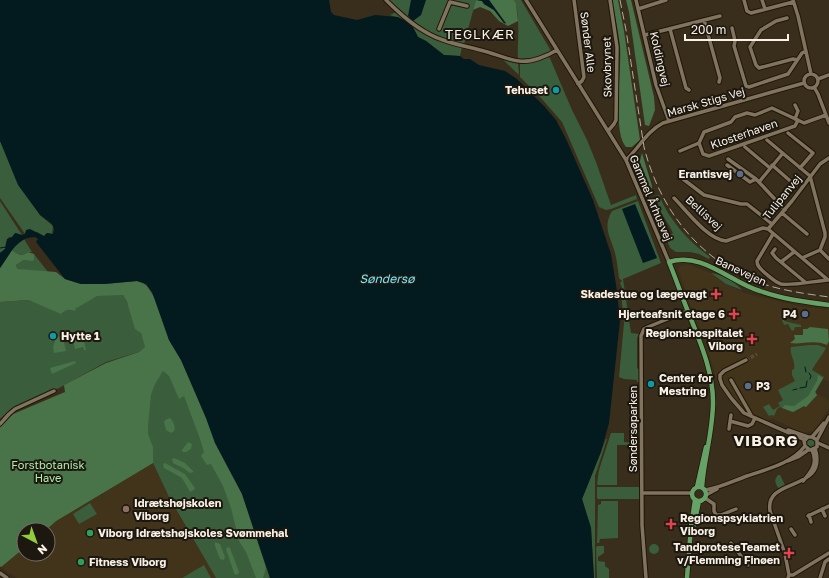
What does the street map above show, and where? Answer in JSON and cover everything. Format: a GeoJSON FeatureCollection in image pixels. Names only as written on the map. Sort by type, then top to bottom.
{"type":"FeatureCollection","features":[{"type":"Feature","properties":{"kind":"main road","name":"Banevejen"},"geometry":{"type":"LineString","coordinates":[[669,262],[676,260],[694,260],[759,291],[807,302],[829,305]]}},
{"type":"Feature","properties":{"kind":"main road","name":"Gammel Århusvej"},"geometry":{"type":"LineString","coordinates":[[669,262],[703,351],[710,374],[713,402],[703,491]]}},
{"type":"Feature","properties":{"kind":"main road"},"geometry":{"type":"LineString","coordinates":[[687,578],[691,526],[697,500],[703,491],[693,489],[692,496],[697,500]]}},
{"type":"Feature","properties":{"kind":"street"},"geometry":{"type":"LineString","coordinates":[[386,0],[398,12],[425,32],[448,42],[486,51],[519,62],[542,57],[557,50]]}},
{"type":"Feature","properties":{"kind":"street","name":"Gammel Århusvej"},"geometry":{"type":"LineString","coordinates":[[526,0],[626,160],[669,262]]}},
{"type":"Feature","properties":{"kind":"street","name":"Sønder Alle"},"geometry":{"type":"LineString","coordinates":[[574,0],[584,77],[578,84]]}},
{"type":"Feature","properties":{"kind":"street","name":"Skovbrynet"},"geometry":{"type":"LineString","coordinates":[[608,131],[616,120],[617,47],[610,0]]}},
{"type":"Feature","properties":{"kind":"street","name":"Koldingvej"},"geometry":{"type":"LineString","coordinates":[[636,0],[659,95],[669,121]]}},
{"type":"Feature","properties":{"kind":"street"},"geometry":{"type":"LineString","coordinates":[[638,9],[666,0]]}},
{"type":"Feature","properties":{"kind":"street"},"geometry":{"type":"LineString","coordinates":[[744,0],[747,11],[750,13],[793,1],[798,16],[811,74]]}},
{"type":"Feature","properties":{"kind":"street"},"geometry":{"type":"LineString","coordinates":[[762,0],[765,9]]}},
{"type":"Feature","properties":{"kind":"street"},"geometry":{"type":"LineString","coordinates":[[439,29],[450,2],[467,6]]}},
{"type":"Feature","properties":{"kind":"street"},"geometry":{"type":"LineString","coordinates":[[645,35],[720,16]]}},
{"type":"Feature","properties":{"kind":"street"},"geometry":{"type":"LineString","coordinates":[[787,18],[776,21],[761,30],[750,47],[756,66],[759,68],[793,58],[797,60]]}},
{"type":"Feature","properties":{"kind":"street"},"geometry":{"type":"LineString","coordinates":[[704,20],[720,78],[719,82]]}},
{"type":"Feature","properties":{"kind":"street"},"geometry":{"type":"LineString","coordinates":[[732,28],[735,41],[734,46],[746,86],[750,87],[788,74],[791,72],[802,53],[806,51]]}},
{"type":"Feature","properties":{"kind":"street"},"geometry":{"type":"LineString","coordinates":[[670,29],[686,88],[689,90]]}},
{"type":"Feature","properties":{"kind":"street"},"geometry":{"type":"LineString","coordinates":[[814,87],[809,88],[804,83],[805,76],[811,74],[815,75],[818,79]]}},
{"type":"Feature","properties":{"kind":"street"},"geometry":{"type":"LineString","coordinates":[[814,87],[818,79],[829,75]]}},
{"type":"Feature","properties":{"kind":"street","name":"Marsk Stigs Vej"},"geometry":{"type":"LineString","coordinates":[[626,160],[657,126],[669,121],[804,83]]}},
{"type":"Feature","properties":{"kind":"street"},"geometry":{"type":"LineString","coordinates":[[814,87],[829,123]]}},
{"type":"Feature","properties":{"kind":"street"},"geometry":{"type":"LineString","coordinates":[[795,105],[798,111],[796,120]]}},
{"type":"Feature","properties":{"kind":"street","name":"Klosterhaven"},"geometry":{"type":"LineString","coordinates":[[680,151],[699,143],[704,132],[731,122],[735,117],[747,113],[755,115],[772,108],[804,123],[826,115]]}},
{"type":"Feature","properties":{"kind":"street","name":"Klosterhaven"},"geometry":{"type":"LineString","coordinates":[[699,143],[703,154],[709,156],[795,126],[796,120]]}},
{"type":"Feature","properties":{"kind":"street","name":"Tulipanvej"},"geometry":{"type":"LineString","coordinates":[[788,132],[813,153],[800,168]]}},
{"type":"Feature","properties":{"kind":"street","name":"Tulipanvej"},"geometry":{"type":"LineString","coordinates":[[767,140],[810,176]]}},
{"type":"Feature","properties":{"kind":"street","name":"Tulipanvej"},"geometry":{"type":"LineString","coordinates":[[746,147],[796,186]]}},
{"type":"Feature","properties":{"kind":"street"},"geometry":{"type":"LineString","coordinates":[[727,165],[750,182],[757,181],[783,153]]}},
{"type":"Feature","properties":{"kind":"street","name":"Tulipanvej"},"geometry":{"type":"LineString","coordinates":[[768,229],[820,164],[829,158]]}},
{"type":"Feature","properties":{"kind":"street"},"geometry":{"type":"LineString","coordinates":[[728,159],[757,181],[783,211],[807,234]]}},
{"type":"Feature","properties":{"kind":"street"},"geometry":{"type":"LineString","coordinates":[[802,258],[820,250],[825,237],[810,176]]}},
{"type":"Feature","properties":{"kind":"street"},"geometry":{"type":"LineString","coordinates":[[683,179],[704,195],[740,204],[747,204],[772,224]]}},
{"type":"Feature","properties":{"kind":"street","name":"Bellisvej"},"geometry":{"type":"LineString","coordinates":[[674,198],[701,226],[716,238],[722,240],[726,241],[763,228],[768,229]]}},
{"type":"Feature","properties":{"kind":"street"},"geometry":{"type":"LineString","coordinates":[[768,229],[828,280]]}},
{"type":"Feature","properties":{"kind":"street"},"geometry":{"type":"LineString","coordinates":[[773,234],[757,261],[758,267],[780,284],[828,280]]}},
{"type":"Feature","properties":{"kind":"street"},"geometry":{"type":"LineString","coordinates":[[775,249],[772,253],[805,282]]}},
{"type":"Feature","properties":{"kind":"street"},"geometry":{"type":"LineString","coordinates":[[820,250],[829,259]]}},
{"type":"Feature","properties":{"kind":"street"},"geometry":{"type":"LineString","coordinates":[[781,262],[794,252]]}},
{"type":"Feature","properties":{"kind":"street","name":"Søndersøparken"},"geometry":{"type":"LineString","coordinates":[[646,578],[642,493],[641,336],[644,329],[687,311]]}},
{"type":"Feature","properties":{"kind":"street"},"geometry":{"type":"LineString","coordinates":[[746,360],[724,371],[720,375],[720,379],[731,398],[742,411],[753,417],[806,438],[812,437],[829,417]]}},
{"type":"Feature","properties":{"kind":"street"},"geometry":{"type":"LineString","coordinates":[[731,380],[753,417]]}},
{"type":"Feature","properties":{"kind":"street"},"geometry":{"type":"LineString","coordinates":[[0,424],[8,414],[15,409],[54,391]]}},
{"type":"Feature","properties":{"kind":"street"},"geometry":{"type":"LineString","coordinates":[[742,411],[744,403]]}},
{"type":"Feature","properties":{"kind":"street"},"geometry":{"type":"LineString","coordinates":[[729,429],[731,415]]}},
{"type":"Feature","properties":{"kind":"street"},"geometry":{"type":"LineString","coordinates":[[730,422],[750,425],[753,417]]}},
{"type":"Feature","properties":{"kind":"street"},"geometry":{"type":"LineString","coordinates":[[736,509],[721,515],[716,515],[714,504],[703,491],[720,487],[770,468],[798,457],[812,449],[829,417]]}},
{"type":"Feature","properties":{"kind":"street"},"geometry":{"type":"LineString","coordinates":[[812,437],[817,442],[829,448]]}},
{"type":"Feature","properties":{"kind":"street"},"geometry":{"type":"LineString","coordinates":[[787,461],[805,446],[806,438]]}},
{"type":"Feature","properties":{"kind":"street"},"geometry":{"type":"LineString","coordinates":[[805,446],[812,449],[815,458],[811,472],[803,481],[774,494],[770,504],[770,511],[785,554],[788,577],[829,553]]}},
{"type":"Feature","properties":{"kind":"street"},"geometry":{"type":"LineString","coordinates":[[642,493],[692,493]]}},
{"type":"Feature","properties":{"kind":"street"},"geometry":{"type":"LineString","coordinates":[[811,522],[809,516],[817,514],[822,509],[829,506]]}},
{"type":"Feature","properties":{"kind":"street"},"geometry":{"type":"LineString","coordinates":[[822,509],[825,516]]}},
{"type":"Feature","properties":{"kind":"street"},"geometry":{"type":"LineString","coordinates":[[791,529],[795,535]]}},
{"type":"Feature","properties":{"kind":"street"},"geometry":{"type":"LineString","coordinates":[[731,543],[748,565]]}},
{"type":"Feature","properties":{"kind":"street"},"geometry":{"type":"LineString","coordinates":[[820,578],[829,558]]}},
{"type":"Feature","properties":{"kind":"street"},"geometry":{"type":"LineString","coordinates":[[817,559],[826,562]]}},
{"type":"Feature","properties":{"kind":"street"},"geometry":{"type":"LineString","coordinates":[[0,573],[7,578]]}},
{"type":"Feature","properties":{"kind":"shaded area"},"geometry":{"type":"Polygon","coordinates":[[[687,264],[711,273],[726,284],[744,293],[800,306],[829,310],[829,382],[823,379],[816,393],[829,401],[829,408],[814,431],[803,433],[773,419],[754,421],[737,410],[719,388],[704,338],[692,310],[678,269],[680,266],[687,264]]]}},
{"type":"Feature","properties":{"kind":"shaded area","name":"Idrætshøjskolen Viborg"},"geometry":{"type":"Polygon","coordinates":[[[153,463],[169,497],[216,578],[17,578],[1,567],[16,555],[16,562],[56,562],[56,521],[153,463]]]}},
{"type":"Feature","properties":{"kind":"green space"},"geometry":{"type":"Polygon","coordinates":[[[387,0],[476,0],[464,44],[459,44],[427,32],[400,12],[387,0]]]}},
{"type":"Feature","properties":{"kind":"green space"},"geometry":{"type":"Polygon","coordinates":[[[476,0],[482,1],[494,10],[504,23],[506,23],[489,0],[514,0],[516,4],[518,21],[508,26],[499,21],[490,11],[480,7],[473,10],[476,0]]]}},
{"type":"Feature","properties":{"kind":"green space"},"geometry":{"type":"Polygon","coordinates":[[[514,0],[521,0],[551,51],[549,53],[528,60],[518,60],[518,21],[514,0]]]}},
{"type":"Feature","properties":{"kind":"green space"},"geometry":{"type":"Polygon","coordinates":[[[612,0],[618,0],[640,140],[632,147],[626,147],[619,128],[618,99],[620,46],[612,0]]]}},
{"type":"Feature","properties":{"kind":"green space"},"geometry":{"type":"Polygon","coordinates":[[[626,0],[631,0],[654,97],[655,110],[649,126],[645,125],[626,0]]]}},
{"type":"Feature","properties":{"kind":"green space"},"geometry":{"type":"Polygon","coordinates":[[[396,12],[428,36],[462,47],[460,56],[444,55],[426,41],[418,37],[413,27],[404,20],[390,15],[396,12]]]}},
{"type":"Feature","properties":{"kind":"green space"},"geometry":{"type":"Polygon","coordinates":[[[549,56],[572,110],[587,140],[611,205],[636,195],[637,199],[611,209],[606,210],[599,207],[562,122],[520,77],[520,63],[530,62],[549,56]]]}},
{"type":"Feature","properties":{"kind":"green space"},"geometry":{"type":"Polygon","coordinates":[[[500,57],[518,62],[519,75],[500,57]]]}},
{"type":"Feature","properties":{"kind":"green space"},"geometry":{"type":"Polygon","coordinates":[[[0,141],[30,200],[40,215],[53,226],[52,234],[47,233],[44,236],[37,232],[26,232],[25,234],[0,198],[0,141]]]}},
{"type":"Feature","properties":{"kind":"green space"},"geometry":{"type":"Polygon","coordinates":[[[642,153],[652,186],[652,188],[648,190],[645,188],[638,166],[642,153]]]}},
{"type":"Feature","properties":{"kind":"green space"},"geometry":{"type":"Polygon","coordinates":[[[659,195],[668,213],[680,229],[694,244],[710,257],[709,259],[699,254],[690,252],[676,252],[670,248],[666,238],[673,233],[660,211],[655,196],[659,195]]]}},
{"type":"Feature","properties":{"kind":"green space"},"geometry":{"type":"Polygon","coordinates":[[[0,201],[22,235],[16,233],[12,237],[9,237],[6,242],[5,249],[0,253],[0,201]]]}},
{"type":"Feature","properties":{"kind":"green space"},"geometry":{"type":"Polygon","coordinates":[[[638,201],[661,263],[623,279],[631,333],[639,334],[637,338],[637,368],[640,370],[640,382],[637,382],[637,380],[619,377],[624,323],[621,293],[623,290],[620,283],[622,281],[619,278],[616,256],[608,232],[608,222],[612,211],[638,201]]]}},
{"type":"Feature","properties":{"kind":"green space"},"geometry":{"type":"Polygon","coordinates":[[[24,239],[32,252],[20,255],[12,250],[24,239]]]}},
{"type":"Feature","properties":{"kind":"green space","name":"Forstbotanisk Have"},"geometry":{"type":"Polygon","coordinates":[[[12,250],[20,255],[28,252],[34,254],[33,261],[24,260],[16,265],[19,269],[56,272],[65,279],[81,284],[104,284],[137,281],[147,286],[155,298],[169,340],[181,360],[215,443],[242,494],[266,568],[263,578],[256,578],[246,552],[239,541],[231,508],[223,486],[211,464],[207,465],[201,456],[204,452],[184,396],[179,399],[169,376],[163,371],[154,386],[151,395],[148,434],[153,447],[153,463],[55,522],[16,522],[16,555],[1,567],[0,566],[0,427],[13,414],[65,392],[64,385],[106,363],[139,352],[145,347],[141,333],[135,329],[127,302],[123,295],[97,296],[75,309],[76,311],[67,310],[61,314],[28,300],[0,302],[0,268],[12,250]]]}},
{"type":"Feature","properties":{"kind":"green space"},"geometry":{"type":"Polygon","coordinates":[[[34,254],[48,272],[23,270],[17,268],[16,265],[24,260],[34,259],[34,254]]]}},
{"type":"Feature","properties":{"kind":"green space"},"geometry":{"type":"Polygon","coordinates":[[[711,273],[728,279],[742,290],[726,284],[711,273]]]}},
{"type":"Feature","properties":{"kind":"green space"},"geometry":{"type":"Polygon","coordinates":[[[123,294],[146,347],[139,352],[106,362],[59,388],[11,409],[0,419],[0,302],[28,300],[60,313],[97,295],[123,294]]]}},
{"type":"Feature","properties":{"kind":"green space"},"geometry":{"type":"Polygon","coordinates":[[[781,318],[784,319],[784,321],[801,325],[801,327],[795,327],[792,331],[788,324],[784,325],[781,318]]]}},
{"type":"Feature","properties":{"kind":"green space"},"geometry":{"type":"Polygon","coordinates":[[[810,327],[828,329],[829,341],[827,345],[817,342],[790,343],[795,339],[794,335],[803,335],[803,329],[810,327]]]}},
{"type":"Feature","properties":{"kind":"green space"},"geometry":{"type":"Polygon","coordinates":[[[82,332],[86,350],[84,350],[83,347],[75,349],[73,340],[64,342],[66,351],[54,353],[53,347],[55,341],[50,341],[50,338],[82,332]]]}},
{"type":"Feature","properties":{"kind":"green space"},"geometry":{"type":"Polygon","coordinates":[[[818,345],[826,348],[812,370],[824,377],[815,392],[817,395],[806,407],[804,406],[793,412],[780,407],[777,409],[774,416],[769,416],[763,407],[769,404],[773,410],[780,406],[778,403],[783,400],[778,390],[795,381],[792,375],[794,366],[791,347],[818,345]]]}},
{"type":"Feature","properties":{"kind":"green space","name":"Forstbotanisk Have"},"geometry":{"type":"Polygon","coordinates":[[[181,360],[242,494],[270,578],[216,578],[169,497],[153,463],[55,522],[16,522],[16,555],[1,567],[0,441],[181,360]]]}},
{"type":"Feature","properties":{"kind":"green space"},"geometry":{"type":"Polygon","coordinates":[[[75,361],[76,363],[52,374],[50,368],[75,361]]]}},
{"type":"Feature","properties":{"kind":"green space"},"geometry":{"type":"Polygon","coordinates":[[[818,375],[823,378],[815,392],[817,395],[806,407],[804,406],[793,412],[782,408],[785,405],[794,406],[808,396],[817,381],[818,375]]]}},
{"type":"Feature","properties":{"kind":"green space"},"geometry":{"type":"Polygon","coordinates":[[[170,418],[175,428],[171,433],[166,430],[164,422],[170,418]]]}},
{"type":"Feature","properties":{"kind":"green space"},"geometry":{"type":"Polygon","coordinates":[[[611,433],[624,433],[624,442],[636,443],[635,445],[617,445],[617,485],[598,485],[599,470],[611,433]]]}},
{"type":"Feature","properties":{"kind":"green space"},"geometry":{"type":"Polygon","coordinates":[[[606,439],[595,476],[594,578],[591,528],[582,499],[606,439]]]}},
{"type":"Feature","properties":{"kind":"green space"},"geometry":{"type":"Polygon","coordinates":[[[809,439],[813,439],[815,443],[813,447],[809,447],[807,445],[807,441],[809,439]]]}},
{"type":"Feature","properties":{"kind":"green space"},"geometry":{"type":"Polygon","coordinates":[[[188,442],[192,444],[191,449],[183,452],[182,450],[188,442]]]}},
{"type":"Feature","properties":{"kind":"green space"},"geometry":{"type":"Polygon","coordinates":[[[174,458],[185,463],[194,472],[190,473],[173,463],[172,459],[174,458]]]}},
{"type":"Feature","properties":{"kind":"green space"},"geometry":{"type":"Polygon","coordinates":[[[165,463],[185,474],[195,488],[194,490],[190,492],[182,478],[164,468],[163,464],[165,463]]]}},
{"type":"Feature","properties":{"kind":"green space"},"geometry":{"type":"Polygon","coordinates":[[[778,475],[780,475],[787,486],[779,489],[775,481],[778,475]]]}},
{"type":"Feature","properties":{"kind":"green space"},"geometry":{"type":"Polygon","coordinates":[[[597,487],[641,487],[640,499],[598,499],[597,487]]]}},
{"type":"Feature","properties":{"kind":"green space"},"geometry":{"type":"Polygon","coordinates":[[[601,501],[618,501],[618,538],[600,539],[599,543],[597,543],[598,505],[601,504],[601,501]]]}},
{"type":"Feature","properties":{"kind":"green space"},"geometry":{"type":"Polygon","coordinates":[[[90,503],[97,514],[79,524],[73,514],[90,503]]]}},
{"type":"Feature","properties":{"kind":"green space"},"geometry":{"type":"Polygon","coordinates":[[[215,542],[220,544],[225,557],[224,560],[220,559],[215,542]]]}},
{"type":"Feature","properties":{"kind":"green space"},"geometry":{"type":"Polygon","coordinates":[[[652,544],[656,544],[658,545],[658,553],[652,554],[649,551],[649,547],[652,544]]]}},
{"type":"Feature","properties":{"kind":"green space"},"geometry":{"type":"Polygon","coordinates":[[[604,546],[604,553],[598,557],[598,561],[605,562],[605,566],[609,569],[609,578],[597,578],[596,547],[604,546]]]}},
{"type":"Feature","properties":{"kind":"green space"},"geometry":{"type":"Polygon","coordinates":[[[228,547],[230,548],[239,572],[236,575],[226,549],[228,547]]]}},
{"type":"Feature","properties":{"kind":"green space"},"geometry":{"type":"Polygon","coordinates":[[[204,565],[211,578],[182,578],[204,565]]]}},
{"type":"Feature","properties":{"kind":"water","name":"Søndersø"},"geometry":{"type":"Polygon","coordinates":[[[0,0],[329,0],[331,12],[334,15],[357,20],[375,15],[398,17],[413,27],[418,37],[426,41],[444,55],[460,56],[464,59],[470,59],[479,65],[505,71],[517,79],[556,120],[566,139],[593,200],[611,254],[617,291],[620,321],[609,423],[601,452],[582,499],[591,528],[594,578],[270,578],[242,494],[215,443],[181,360],[169,340],[152,292],[146,284],[137,281],[104,284],[81,284],[65,279],[36,242],[38,239],[35,237],[28,238],[18,243],[10,252],[0,268],[0,253],[5,249],[7,239],[12,237],[15,233],[22,235],[25,234],[26,230],[30,229],[44,236],[47,233],[53,234],[54,229],[52,224],[40,215],[18,185],[0,141],[0,0]]]}},
{"type":"Feature","properties":{"kind":"water"},"geometry":{"type":"Polygon","coordinates":[[[411,0],[426,0],[421,15],[413,21],[408,16],[411,0]]]}},
{"type":"Feature","properties":{"kind":"water"},"geometry":{"type":"Polygon","coordinates":[[[477,0],[489,0],[506,24],[494,10],[482,1],[477,0]]]}},
{"type":"Feature","properties":{"kind":"water"},"geometry":{"type":"Polygon","coordinates":[[[635,204],[657,258],[643,263],[622,209],[635,204]]]}},
{"type":"Feature","properties":{"kind":"waterway"},"geometry":{"type":"LineString","coordinates":[[0,248],[7,247]]}},
{"type":"Feature","properties":{"kind":"waterway"},"geometry":{"type":"LineString","coordinates":[[805,367],[806,372]]}},
{"type":"Feature","properties":{"kind":"waterway"},"geometry":{"type":"LineString","coordinates":[[809,373],[811,376],[810,379]]}},
{"type":"Feature","properties":{"kind":"waterway"},"geometry":{"type":"LineString","coordinates":[[800,388],[806,387],[807,381]]}},
{"type":"Feature","properties":{"kind":"waterway"},"geometry":{"type":"LineString","coordinates":[[793,390],[797,389]]}},
{"type":"Feature","properties":{"kind":"tunnel"},"geometry":{"type":"LineString","coordinates":[[746,360],[757,354]]}},
{"type":"Feature","properties":{"kind":"railway"},"geometry":{"type":"LineString","coordinates":[[620,0],[644,147],[660,192],[672,212],[686,231],[702,248],[720,262],[740,274],[763,284],[780,289],[829,297]]}},
{"type":"Feature","properties":{"kind":"place","name":"Tehuset"},"geometry":{"type":"Point","coordinates":[556,90]}},
{"type":"Feature","properties":{"kind":"place","name":"Erantisvej"},"geometry":{"type":"Point","coordinates":[740,174]}},
{"type":"Feature","properties":{"kind":"place","name":"Skadestue og lægevagt"},"geometry":{"type":"Point","coordinates":[716,294]}},
{"type":"Feature","properties":{"kind":"place","name":"Hjerteafsnit etage 6"},"geometry":{"type":"Point","coordinates":[734,314]}},
{"type":"Feature","properties":{"kind":"place","name":"P4"},"geometry":{"type":"Point","coordinates":[805,314]}},
{"type":"Feature","properties":{"kind":"place","name":"Hytte 1"},"geometry":{"type":"Point","coordinates":[53,336]}},
{"type":"Feature","properties":{"kind":"place","name":"Regionshospitalet Viborg"},"geometry":{"type":"Point","coordinates":[752,339]}},
{"type":"Feature","properties":{"kind":"place","name":"Center for Mestring"},"geometry":{"type":"Point","coordinates":[651,384]}},
{"type":"Feature","properties":{"kind":"place","name":"P3"},"geometry":{"type":"Point","coordinates":[748,386]}},
{"type":"Feature","properties":{"kind":"place","name":"Idrætshøjskolen Viborg"},"geometry":{"type":"Point","coordinates":[126,509]}},
{"type":"Feature","properties":{"kind":"place","name":"Regionspsykiatrien Viborg"},"geometry":{"type":"Point","coordinates":[671,524]}},
{"type":"Feature","properties":{"kind":"place","name":"Viborg Idrætshøjskoles Svømmehal"},"geometry":{"type":"Point","coordinates":[90,533]}},
{"type":"Feature","properties":{"kind":"place","name":"TandproteseTeamet v/Flemming Finøen"},"geometry":{"type":"Point","coordinates":[789,553]}},
{"type":"Feature","properties":{"kind":"place","name":"Fitness Viborg"},"geometry":{"type":"Point","coordinates":[81,562]}},
{"type":"Feature","properties":{"kind":"district","name":"TEGLKÆR"},"geometry":{"type":"Point","coordinates":[480,34]}},
{"type":"Feature","properties":{"kind":"district","name":"VIBORG"},"geometry":{"type":"Point","coordinates":[766,441]}}]}
